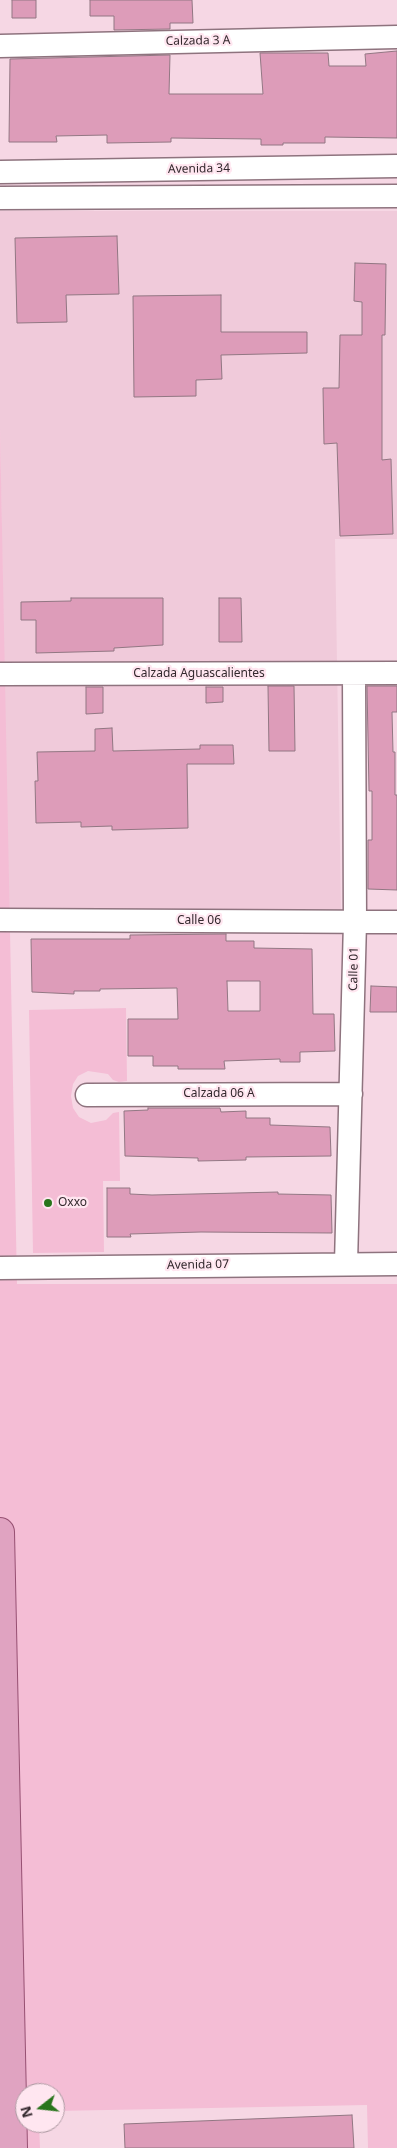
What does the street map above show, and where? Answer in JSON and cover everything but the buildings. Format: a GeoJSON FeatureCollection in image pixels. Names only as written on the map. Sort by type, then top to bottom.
{"type":"FeatureCollection","features":[{"type":"Feature","properties":{"kind":"main road"},"geometry":{"type":"LineString","coordinates":[[0,1532],[13,2148]]}},
{"type":"Feature","properties":{"kind":"street","name":"Calzada 3 A"},"geometry":{"type":"LineString","coordinates":[[0,46],[397,37]]}},
{"type":"Feature","properties":{"kind":"street","name":"Avenida 34"},"geometry":{"type":"LineString","coordinates":[[0,172],[397,166]]}},
{"type":"Feature","properties":{"kind":"street"},"geometry":{"type":"LineString","coordinates":[[145,170],[145,198]]}},
{"type":"Feature","properties":{"kind":"street"},"geometry":{"type":"LineString","coordinates":[[0,198],[397,196]]}},
{"type":"Feature","properties":{"kind":"street","name":"Calzada Aguascalientes"},"geometry":{"type":"LineString","coordinates":[[0,674],[397,673]]}},
{"type":"Feature","properties":{"kind":"street","name":"Calle 01"},"geometry":{"type":"LineString","coordinates":[[346,1263],[355,922],[354,674]]}},
{"type":"Feature","properties":{"kind":"street","name":"Calle 06"},"geometry":{"type":"LineString","coordinates":[[0,920],[397,922]]}},
{"type":"Feature","properties":{"kind":"street","name":"Calzada 06 A"},"geometry":{"type":"LineString","coordinates":[[87,1095],[351,1094]]}},
{"type":"Feature","properties":{"kind":"street","name":"Avenida 07"},"geometry":{"type":"LineString","coordinates":[[0,1268],[346,1263],[397,1264]]}},
{"type":"Feature","properties":{"kind":"shaded area"},"geometry":{"type":"Polygon","coordinates":[[[0,211],[397,211],[397,539],[335,539],[341,910],[8,909],[0,428],[0,211]]]}},
{"type":"Feature","properties":{"kind":"shaded area"},"geometry":{"type":"Polygon","coordinates":[[[0,428],[17,1284],[397,1284],[397,2148],[368,2148],[367,2105],[65,2111],[65,2083],[15,2083],[15,2133],[39,2133],[40,2148],[0,2148],[0,428]]]}},
{"type":"Feature","properties":{"kind":"shaded area"},"geometry":{"type":"Polygon","coordinates":[[[126,1008],[127,1081],[119,1082],[113,1080],[108,1074],[88,1071],[78,1076],[73,1084],[71,1096],[73,1108],[79,1117],[91,1123],[106,1120],[113,1113],[119,1112],[120,1181],[103,1181],[104,1252],[33,1253],[29,1010],[126,1008]]]}},
{"type":"Feature","properties":{"kind":"place","name":"Oxxo"},"geometry":{"type":"Point","coordinates":[48,1203]}}]}
